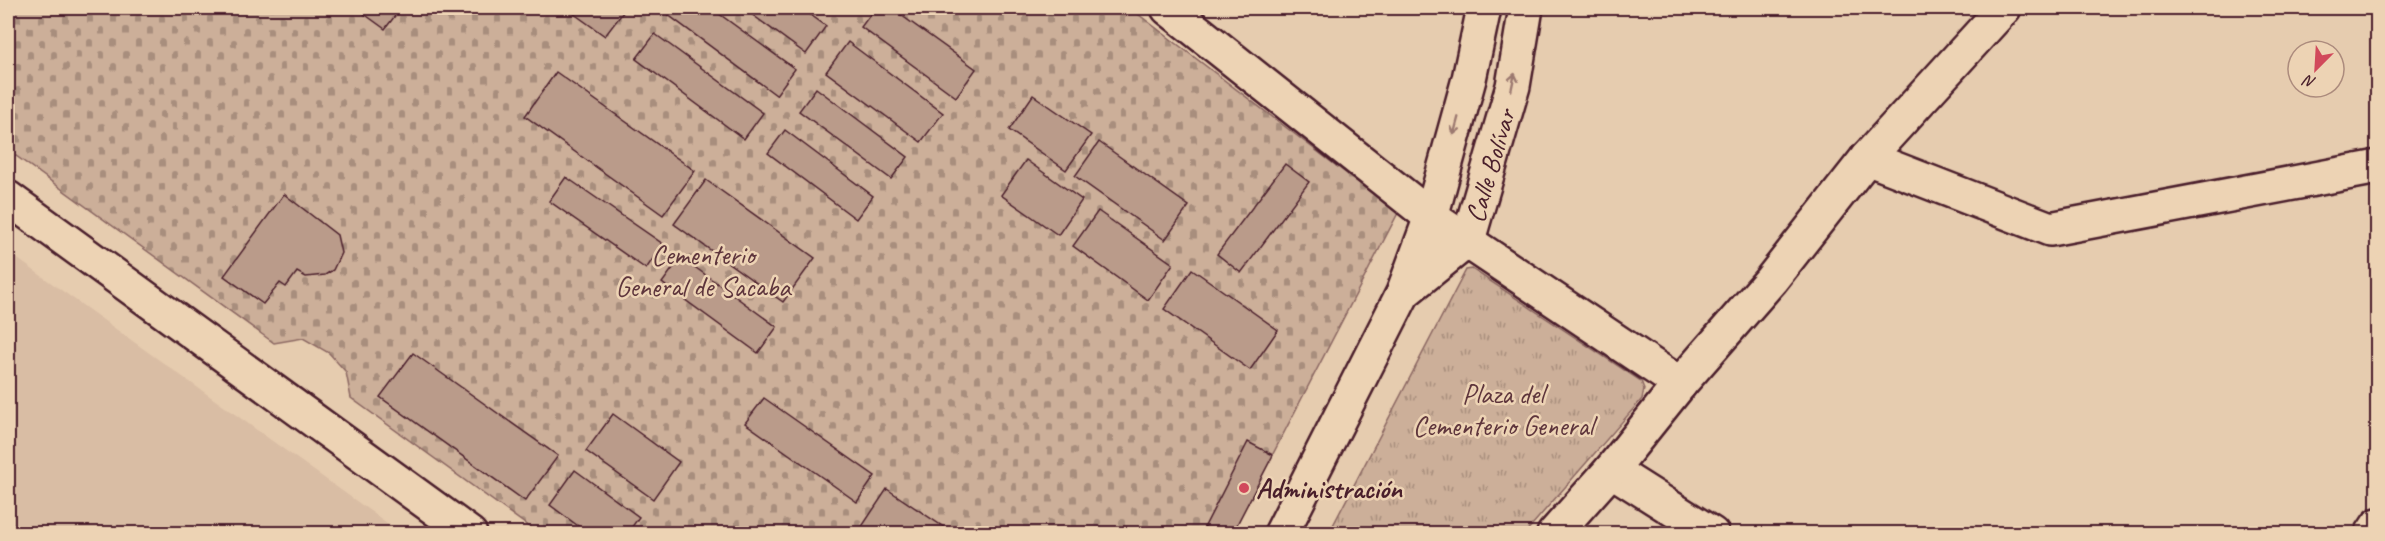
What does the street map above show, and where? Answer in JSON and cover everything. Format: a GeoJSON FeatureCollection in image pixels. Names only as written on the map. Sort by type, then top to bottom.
{"type":"FeatureCollection","features":[{"type":"Feature","properties":{"kind":"street"},"geometry":{"type":"LineString","coordinates":[[1168,8],[1431,217],[1680,384]]}},
{"type":"Feature","properties":{"kind":"street","name":"Calle Bolívar"},"geometry":{"type":"LineString","coordinates":[[1281,534],[1403,293],[1431,217],[1469,79],[1484,8]]}},
{"type":"Feature","properties":{"kind":"street","name":"Calle Bolívar"},"geometry":{"type":"LineString","coordinates":[[1403,293],[1468,240],[1513,86],[1526,8]]}},
{"type":"Feature","properties":{"kind":"street"},"geometry":{"type":"LineString","coordinates":[[1554,534],[1771,280],[1867,158],[2004,8]]}},
{"type":"Feature","properties":{"kind":"street"},"geometry":{"type":"LineString","coordinates":[[1867,158],[2050,229],[2378,166]]}},
{"type":"Feature","properties":{"kind":"street"},"geometry":{"type":"LineString","coordinates":[[8,198],[470,534]]}},
{"type":"Feature","properties":{"kind":"street"},"geometry":{"type":"LineString","coordinates":[[1611,470],[1712,534]]}},
{"type":"Feature","properties":{"kind":"street"},"geometry":{"type":"LineString","coordinates":[[2372,534],[2378,525]]}},
{"type":"Feature","properties":{"kind":"shaded area"},"geometry":{"type":"Polygon","coordinates":[[[8,252],[401,533],[8,533],[8,252]]]}},
{"type":"Feature","properties":{"kind":"green space","name":"Cementerio General de Sacaba"},"geometry":{"type":"Polygon","coordinates":[[[8,8],[1130,8],[1398,213],[1232,533],[539,534],[351,398],[346,372],[329,353],[303,338],[274,343],[8,150],[8,8]]]}},
{"type":"Feature","properties":{"kind":"green space","name":"Plaza del Cementerio General"},"geometry":{"type":"Polygon","coordinates":[[[1472,269],[1641,381],[1644,389],[1642,399],[1525,533],[1329,533],[1466,270],[1472,269]]]}},
{"type":"Feature","properties":{"kind":"building"},"geometry":{"type":"Polygon","coordinates":[[[356,8],[401,8],[385,29],[356,8]]]}},
{"type":"Feature","properties":{"kind":"building"},"geometry":{"type":"Polygon","coordinates":[[[566,8],[620,8],[624,11],[605,36],[566,8]]]}},
{"type":"Feature","properties":{"kind":"building"},"geometry":{"type":"Polygon","coordinates":[[[672,8],[711,8],[795,69],[776,95],[667,14],[672,8]]]}},
{"type":"Feature","properties":{"kind":"building"},"geometry":{"type":"Polygon","coordinates":[[[743,8],[801,8],[826,26],[806,54],[743,8]]]}},
{"type":"Feature","properties":{"kind":"building"},"geometry":{"type":"Polygon","coordinates":[[[875,8],[891,8],[976,69],[956,97],[861,27],[875,8]]]}},
{"type":"Feature","properties":{"kind":"building"},"geometry":{"type":"Polygon","coordinates":[[[655,34],[763,113],[744,139],[636,59],[655,34]]]}},
{"type":"Feature","properties":{"kind":"building"},"geometry":{"type":"Polygon","coordinates":[[[848,42],[943,113],[921,142],[826,72],[848,42]]]}},
{"type":"Feature","properties":{"kind":"building"},"geometry":{"type":"Polygon","coordinates":[[[556,72],[695,171],[663,215],[525,116],[556,72]]]}},
{"type":"Feature","properties":{"kind":"building"},"geometry":{"type":"Polygon","coordinates":[[[816,88],[908,157],[891,179],[799,111],[816,88]]]}},
{"type":"Feature","properties":{"kind":"building"},"geometry":{"type":"Polygon","coordinates":[[[1033,95],[1091,135],[1066,170],[1009,130],[1033,95]]]}},
{"type":"Feature","properties":{"kind":"building"},"geometry":{"type":"Polygon","coordinates":[[[785,130],[873,196],[856,219],[768,153],[785,130]]]}},
{"type":"Feature","properties":{"kind":"building"},"geometry":{"type":"Polygon","coordinates":[[[1099,142],[1189,206],[1165,240],[1075,176],[1099,142]]]}},
{"type":"Feature","properties":{"kind":"building"},"geometry":{"type":"Polygon","coordinates":[[[1026,160],[1082,200],[1058,235],[1001,195],[1026,160]]]}},
{"type":"Feature","properties":{"kind":"building"},"geometry":{"type":"Polygon","coordinates":[[[1285,164],[1309,182],[1241,273],[1217,254],[1285,164]]]}},
{"type":"Feature","properties":{"kind":"building"},"geometry":{"type":"Polygon","coordinates":[[[566,177],[663,244],[646,269],[549,201],[566,177]]]}},
{"type":"Feature","properties":{"kind":"building"},"geometry":{"type":"Polygon","coordinates":[[[706,180],[815,258],[783,302],[674,224],[706,180]]]}},
{"type":"Feature","properties":{"kind":"building"},"geometry":{"type":"Polygon","coordinates":[[[284,194],[337,235],[341,253],[333,270],[325,275],[306,277],[297,272],[286,287],[280,283],[263,304],[224,276],[284,194]]]}},
{"type":"Feature","properties":{"kind":"building"},"geometry":{"type":"Polygon","coordinates":[[[1098,211],[1173,264],[1148,300],[1073,246],[1098,211]]]}},
{"type":"Feature","properties":{"kind":"building"},"geometry":{"type":"Polygon","coordinates":[[[681,257],[777,327],[758,353],[662,283],[681,257]]]}},
{"type":"Feature","properties":{"kind":"building"},"geometry":{"type":"Polygon","coordinates":[[[1192,269],[1278,330],[1250,370],[1164,309],[1192,269]]]}},
{"type":"Feature","properties":{"kind":"building"},"geometry":{"type":"Polygon","coordinates":[[[413,353],[558,456],[525,501],[380,397],[413,353]]]}},
{"type":"Feature","properties":{"kind":"building"},"geometry":{"type":"Polygon","coordinates":[[[764,398],[875,476],[857,502],[745,423],[764,398]]]}},
{"type":"Feature","properties":{"kind":"building"},"geometry":{"type":"Polygon","coordinates":[[[613,414],[679,462],[653,499],[586,451],[613,414]]]}},
{"type":"Feature","properties":{"kind":"building"},"geometry":{"type":"Polygon","coordinates":[[[1248,442],[1273,455],[1232,534],[1201,534],[1248,442]]]}},
{"type":"Feature","properties":{"kind":"building"},"geometry":{"type":"Polygon","coordinates":[[[575,470],[639,517],[627,534],[589,534],[550,505],[575,470]]]}},
{"type":"Feature","properties":{"kind":"building"},"geometry":{"type":"Polygon","coordinates":[[[887,489],[954,534],[863,534],[859,531],[887,489]]]}},
{"type":"Feature","properties":{"kind":"place","name":"Administración"},"geometry":{"type":"Point","coordinates":[1244,488]}}]}
